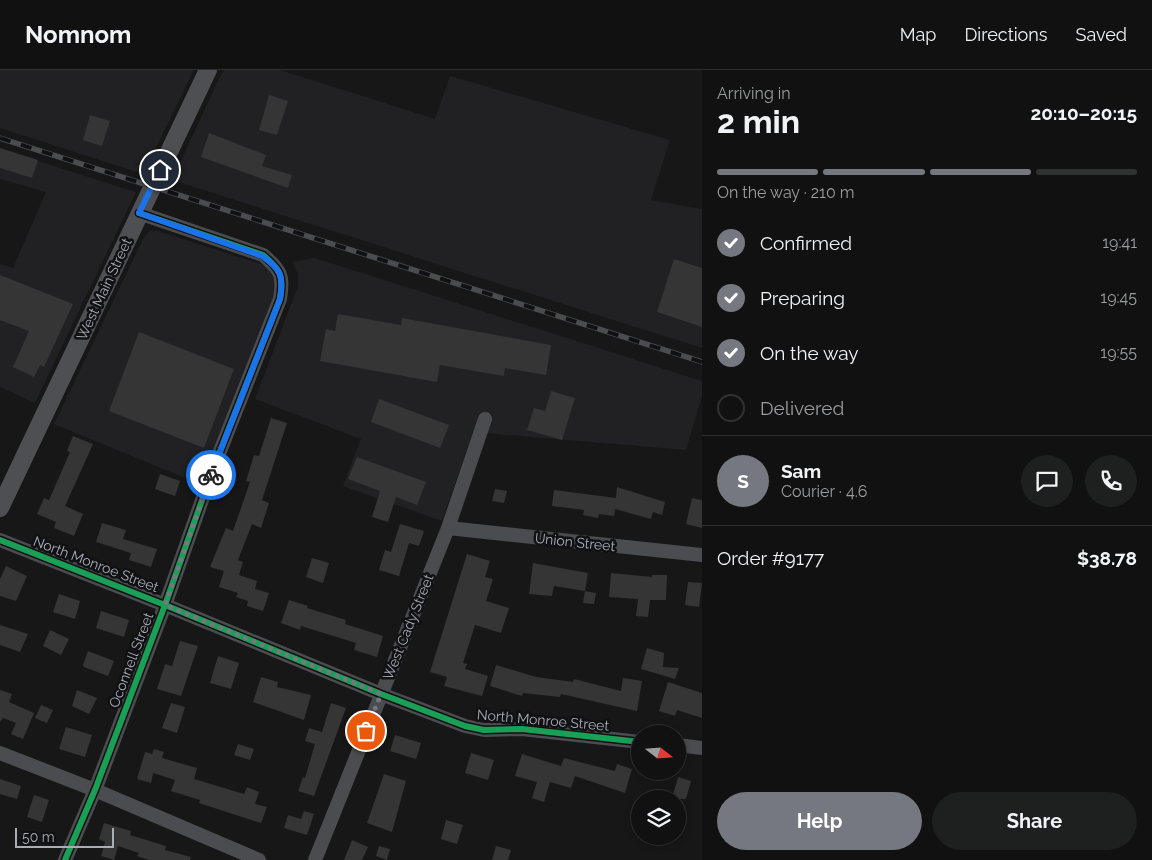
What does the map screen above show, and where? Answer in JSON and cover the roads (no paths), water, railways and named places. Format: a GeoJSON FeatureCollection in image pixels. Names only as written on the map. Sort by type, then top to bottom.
{"type":"FeatureCollection","features":[{"type":"Feature","properties":{"kind":"main road","name":"West Main Street"},"geometry":{"type":"LineString","coordinates":[[0,508],[205,71]]}},
{"type":"Feature","properties":{"kind":"street","name":"Oconnell Street"},"geometry":{"type":"LineString","coordinates":[[65,860],[95,790],[165,605],[213,469],[280,299],[282,277],[276,266],[262,256],[139,213]]}},
{"type":"Feature","properties":{"kind":"street","name":"West Cady Street"},"geometry":{"type":"LineString","coordinates":[[315,860],[448,528],[485,419]]}},
{"type":"Feature","properties":{"kind":"street","name":"Union Street"},"geometry":{"type":"LineString","coordinates":[[448,528],[702,555]]}},
{"type":"Feature","properties":{"kind":"street","name":"North Monroe Street"},"geometry":{"type":"LineString","coordinates":[[0,540],[465,726],[484,730],[522,729],[631,741]]}},
{"type":"Feature","properties":{"kind":"street"},"geometry":{"type":"LineString","coordinates":[[686,747],[702,748]]}},
{"type":"Feature","properties":{"kind":"street"},"geometry":{"type":"LineString","coordinates":[[0,753],[95,790],[259,860]]}},
{"type":"Feature","properties":{"kind":"railway"},"geometry":{"type":"LineString","coordinates":[[0,138],[702,362]]}}]}
